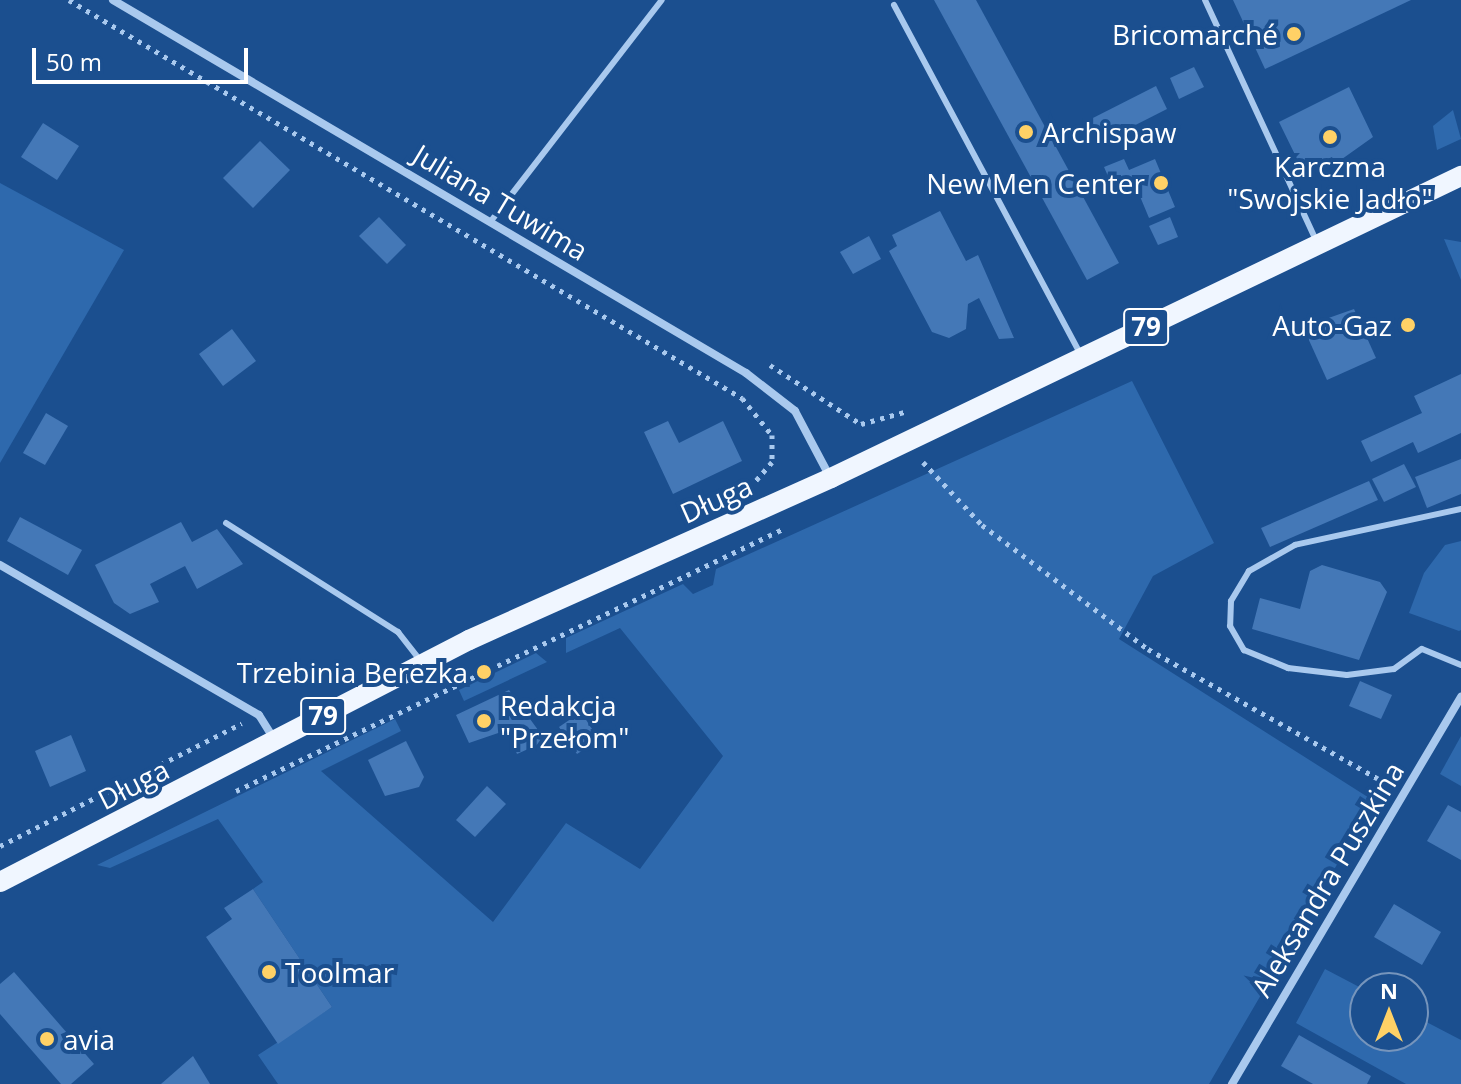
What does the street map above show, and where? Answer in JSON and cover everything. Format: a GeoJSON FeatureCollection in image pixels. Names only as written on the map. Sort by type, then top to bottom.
{"type":"FeatureCollection","features":[{"type":"Feature","properties":{"kind":"main road","name":"Długa"},"geometry":{"type":"LineString","coordinates":[[0,882],[423,663],[831,478],[1461,176]]}},
{"type":"Feature","properties":{"kind":"street","name":"Juliana Tuwima"},"geometry":{"type":"LineString","coordinates":[[113,0],[491,221],[779,395],[803,423],[831,478]]}},
{"type":"Feature","properties":{"kind":"street"},"geometry":{"type":"LineString","coordinates":[[0,565],[259,715],[275,742]]}},
{"type":"Feature","properties":{"kind":"street","name":"Aleksandra Puszkina"},"geometry":{"type":"LineString","coordinates":[[1232,1084],[1461,697]]}},
{"type":"Feature","properties":{"kind":"lane"},"geometry":{"type":"LineString","coordinates":[[491,221],[662,0]]}},
{"type":"Feature","properties":{"kind":"lane"},"geometry":{"type":"LineString","coordinates":[[1205,0],[1318,245]]}},
{"type":"Feature","properties":{"kind":"lane"},"geometry":{"type":"LineString","coordinates":[[894,5],[1083,357]]}},
{"type":"Feature","properties":{"kind":"lane"},"geometry":{"type":"LineString","coordinates":[[1461,509],[1295,545],[1249,571],[1231,601],[1230,626],[1244,650],[1288,668],[1378,671],[1422,649],[1461,665]]}},
{"type":"Feature","properties":{"kind":"lane"},"geometry":{"type":"LineString","coordinates":[[226,523],[398,632],[423,663]]}},
{"type":"Feature","properties":{"kind":"path"},"geometry":{"type":"LineString","coordinates":[[69,0],[742,398],[772,435],[772,462],[764,477],[742,490]]}},
{"type":"Feature","properties":{"kind":"path"},"geometry":{"type":"LineString","coordinates":[[757,358],[861,424],[913,408]]}},
{"type":"Feature","properties":{"kind":"path"},"geometry":{"type":"LineString","coordinates":[[908,469],[931,458]]}},
{"type":"Feature","properties":{"kind":"path"},"geometry":{"type":"LineString","coordinates":[[923,462],[982,525],[1148,649],[1403,794]]}},
{"type":"Feature","properties":{"kind":"path"},"geometry":{"type":"LineString","coordinates":[[231,793],[794,524]]}},
{"type":"Feature","properties":{"kind":"path"},"geometry":{"type":"LineString","coordinates":[[0,846],[259,715]]}},
{"type":"Feature","properties":{"kind":"shaded area"},"geometry":{"type":"Polygon","coordinates":[[[1453,110],[1461,139],[1437,150],[1433,126],[1453,110]]]}},
{"type":"Feature","properties":{"kind":"shaded area"},"geometry":{"type":"Polygon","coordinates":[[[0,183],[124,250],[0,463],[0,183]]]}},
{"type":"Feature","properties":{"kind":"shaded area"},"geometry":{"type":"Polygon","coordinates":[[[1444,239],[1461,242],[1461,280],[1444,239]]]}},
{"type":"Feature","properties":{"kind":"shaded area"},"geometry":{"type":"Polygon","coordinates":[[[1132,381],[1214,543],[1153,576],[1119,639],[1374,801],[1209,1084],[278,1084],[258,1055],[332,1007],[253,889],[263,882],[218,819],[110,868],[97,865],[395,719],[401,731],[321,771],[493,922],[566,823],[640,869],[723,756],[620,628],[566,653],[566,638],[683,584],[693,594],[713,585],[716,569],[1132,381]]]}},
{"type":"Feature","properties":{"kind":"shaded area"},"geometry":{"type":"Polygon","coordinates":[[[1461,541],[1459,631],[1409,613],[1424,573],[1445,545],[1461,541]]]}},
{"type":"Feature","properties":{"kind":"shaded area"},"geometry":{"type":"Polygon","coordinates":[[[536,653],[547,662],[464,701],[459,690],[536,653]]]}},
{"type":"Feature","properties":{"kind":"shaded area"},"geometry":{"type":"Polygon","coordinates":[[[1461,736],[1461,786],[1440,774],[1461,736]]]}},
{"type":"Feature","properties":{"kind":"shaded area"},"geometry":{"type":"Polygon","coordinates":[[[1325,969],[1349,982],[1349,1052],[1429,1052],[1429,1023],[1461,1040],[1461,1084],[1406,1084],[1296,1023],[1325,969]]]}},
{"type":"Feature","properties":{"kind":"building","name":"Archispaw"},"geometry":{"type":"Polygon","coordinates":[[[934,0],[976,0],[1119,263],[1087,280],[934,0]]]}},
{"type":"Feature","properties":{"kind":"building","name":"Bricomarché"},"geometry":{"type":"Polygon","coordinates":[[[1233,0],[1411,0],[1265,69],[1233,0]]]}},
{"type":"Feature","properties":{"kind":"building"},"geometry":{"type":"Polygon","coordinates":[[[1194,67],[1204,87],[1179,99],[1170,78],[1194,67]]]}},
{"type":"Feature","properties":{"kind":"building"},"geometry":{"type":"Polygon","coordinates":[[[1156,86],[1167,109],[1098,144],[1087,121],[1156,86]]]}},
{"type":"Feature","properties":{"kind":"building"},"geometry":{"type":"Polygon","coordinates":[[[1349,87],[1373,137],[1335,164],[1332,157],[1303,171],[1279,122],[1349,87]]]}},
{"type":"Feature","properties":{"kind":"building"},"geometry":{"type":"Polygon","coordinates":[[[43,123],[79,146],[57,180],[21,157],[43,123]]]}},
{"type":"Feature","properties":{"kind":"building"},"geometry":{"type":"Polygon","coordinates":[[[260,141],[290,170],[253,208],[223,178],[260,141]]]}},
{"type":"Feature","properties":{"kind":"building"},"geometry":{"type":"Polygon","coordinates":[[[1124,159],[1129,170],[1155,159],[1175,207],[1149,218],[1134,182],[1114,190],[1104,167],[1124,159]]]}},
{"type":"Feature","properties":{"kind":"building"},"geometry":{"type":"Polygon","coordinates":[[[940,211],[966,261],[978,255],[1014,338],[999,339],[979,298],[968,304],[966,329],[949,338],[932,332],[889,251],[897,246],[892,235],[940,211]]]}},
{"type":"Feature","properties":{"kind":"building"},"geometry":{"type":"Polygon","coordinates":[[[379,217],[406,245],[387,264],[359,236],[379,217]]]}},
{"type":"Feature","properties":{"kind":"building"},"geometry":{"type":"Polygon","coordinates":[[[1170,217],[1178,237],[1158,245],[1149,226],[1170,217]]]}},
{"type":"Feature","properties":{"kind":"building"},"geometry":{"type":"Polygon","coordinates":[[[869,236],[881,259],[853,274],[840,252],[869,236]]]}},
{"type":"Feature","properties":{"kind":"building"},"geometry":{"type":"Polygon","coordinates":[[[1354,309],[1376,358],[1327,380],[1303,327],[1354,309]]]}},
{"type":"Feature","properties":{"kind":"building"},"geometry":{"type":"Polygon","coordinates":[[[232,329],[256,361],[223,386],[199,354],[232,329]]]}},
{"type":"Feature","properties":{"kind":"building"},"geometry":{"type":"Polygon","coordinates":[[[1461,374],[1461,433],[1418,453],[1413,442],[1371,462],[1361,441],[1422,413],[1414,396],[1461,374]]]}},
{"type":"Feature","properties":{"kind":"building"},"geometry":{"type":"Polygon","coordinates":[[[46,413],[68,426],[45,465],[23,453],[46,413]]]}},
{"type":"Feature","properties":{"kind":"building"},"geometry":{"type":"Polygon","coordinates":[[[668,421],[679,443],[723,421],[742,461],[673,494],[644,432],[668,421]]]}},
{"type":"Feature","properties":{"kind":"building"},"geometry":{"type":"Polygon","coordinates":[[[1461,459],[1461,494],[1427,508],[1415,477],[1461,459]]]}},
{"type":"Feature","properties":{"kind":"building"},"geometry":{"type":"Polygon","coordinates":[[[1404,464],[1416,487],[1384,502],[1372,479],[1404,464]]]}},
{"type":"Feature","properties":{"kind":"building"},"geometry":{"type":"Polygon","coordinates":[[[1369,481],[1378,500],[1270,547],[1261,528],[1369,481]]]}},
{"type":"Feature","properties":{"kind":"building"},"geometry":{"type":"Polygon","coordinates":[[[20,517],[82,550],[68,575],[7,541],[20,517]]]}},
{"type":"Feature","properties":{"kind":"building"},"geometry":{"type":"Polygon","coordinates":[[[181,522],[192,542],[217,529],[243,564],[197,589],[185,566],[150,584],[159,602],[130,614],[114,603],[95,565],[181,522]]]}},
{"type":"Feature","properties":{"kind":"building"},"geometry":{"type":"Polygon","coordinates":[[[1322,565],[1380,582],[1387,592],[1359,660],[1252,629],[1260,598],[1300,609],[1310,571],[1322,565]]]}},
{"type":"Feature","properties":{"kind":"building"},"geometry":{"type":"Polygon","coordinates":[[[1360,681],[1392,695],[1381,719],[1349,706],[1360,681]]]}},
{"type":"Feature","properties":{"kind":"building"},"geometry":{"type":"Polygon","coordinates":[[[509,690],[546,741],[517,754],[507,730],[469,743],[456,715],[509,690]]]}},
{"type":"Feature","properties":{"kind":"building"},"geometry":{"type":"Polygon","coordinates":[[[581,712],[599,740],[577,754],[559,727],[581,712]]]}},
{"type":"Feature","properties":{"kind":"building"},"geometry":{"type":"Polygon","coordinates":[[[71,735],[86,771],[50,787],[35,751],[71,735]]]}},
{"type":"Feature","properties":{"kind":"building"},"geometry":{"type":"Polygon","coordinates":[[[406,741],[424,777],[419,787],[385,796],[368,760],[406,741]]]}},
{"type":"Feature","properties":{"kind":"building"},"geometry":{"type":"Polygon","coordinates":[[[487,786],[506,804],[475,837],[456,820],[487,786]]]}},
{"type":"Feature","properties":{"kind":"building"},"geometry":{"type":"Polygon","coordinates":[[[1448,805],[1461,812],[1461,860],[1427,841],[1448,805]]]}},
{"type":"Feature","properties":{"kind":"building","name":"Toolmar"},"geometry":{"type":"Polygon","coordinates":[[[253,889],[332,1007],[278,1044],[206,937],[232,919],[224,908],[253,889]]]}},
{"type":"Feature","properties":{"kind":"building"},"geometry":{"type":"Polygon","coordinates":[[[1394,904],[1441,932],[1422,965],[1374,937],[1394,904]]]}},
{"type":"Feature","properties":{"kind":"building","name":"avia"},"geometry":{"type":"Polygon","coordinates":[[[14,972],[94,1064],[71,1084],[61,1084],[0,1014],[0,984],[14,972]]]}},
{"type":"Feature","properties":{"kind":"building"},"geometry":{"type":"Polygon","coordinates":[[[1299,1035],[1371,1076],[1367,1084],[1313,1084],[1281,1066],[1299,1035]]]}},
{"type":"Feature","properties":{"kind":"building"},"geometry":{"type":"Polygon","coordinates":[[[193,1056],[210,1084],[161,1084],[193,1056]]]}},
{"type":"Feature","properties":{"kind":"place","name":"Bricomarché"},"geometry":{"type":"Point","coordinates":[1294,34]}},
{"type":"Feature","properties":{"kind":"place","name":"Archispaw"},"geometry":{"type":"Point","coordinates":[1026,132]}},
{"type":"Feature","properties":{"kind":"place","name":"Karczma \"Swojskie Jadło\""},"geometry":{"type":"Point","coordinates":[1330,137]}},
{"type":"Feature","properties":{"kind":"place","name":"New Men Center"},"geometry":{"type":"Point","coordinates":[1161,183]}},
{"type":"Feature","properties":{"kind":"place","name":"Auto-Gaz"},"geometry":{"type":"Point","coordinates":[1408,325]}},
{"type":"Feature","properties":{"kind":"place","name":"Trzebinia Berezka"},"geometry":{"type":"Point","coordinates":[484,672]}},
{"type":"Feature","properties":{"kind":"place","name":"Redakcja \"Przełom\""},"geometry":{"type":"Point","coordinates":[484,721]}},
{"type":"Feature","properties":{"kind":"place","name":"Toolmar"},"geometry":{"type":"Point","coordinates":[269,972]}},
{"type":"Feature","properties":{"kind":"place","name":"avia"},"geometry":{"type":"Point","coordinates":[47,1039]}}]}
